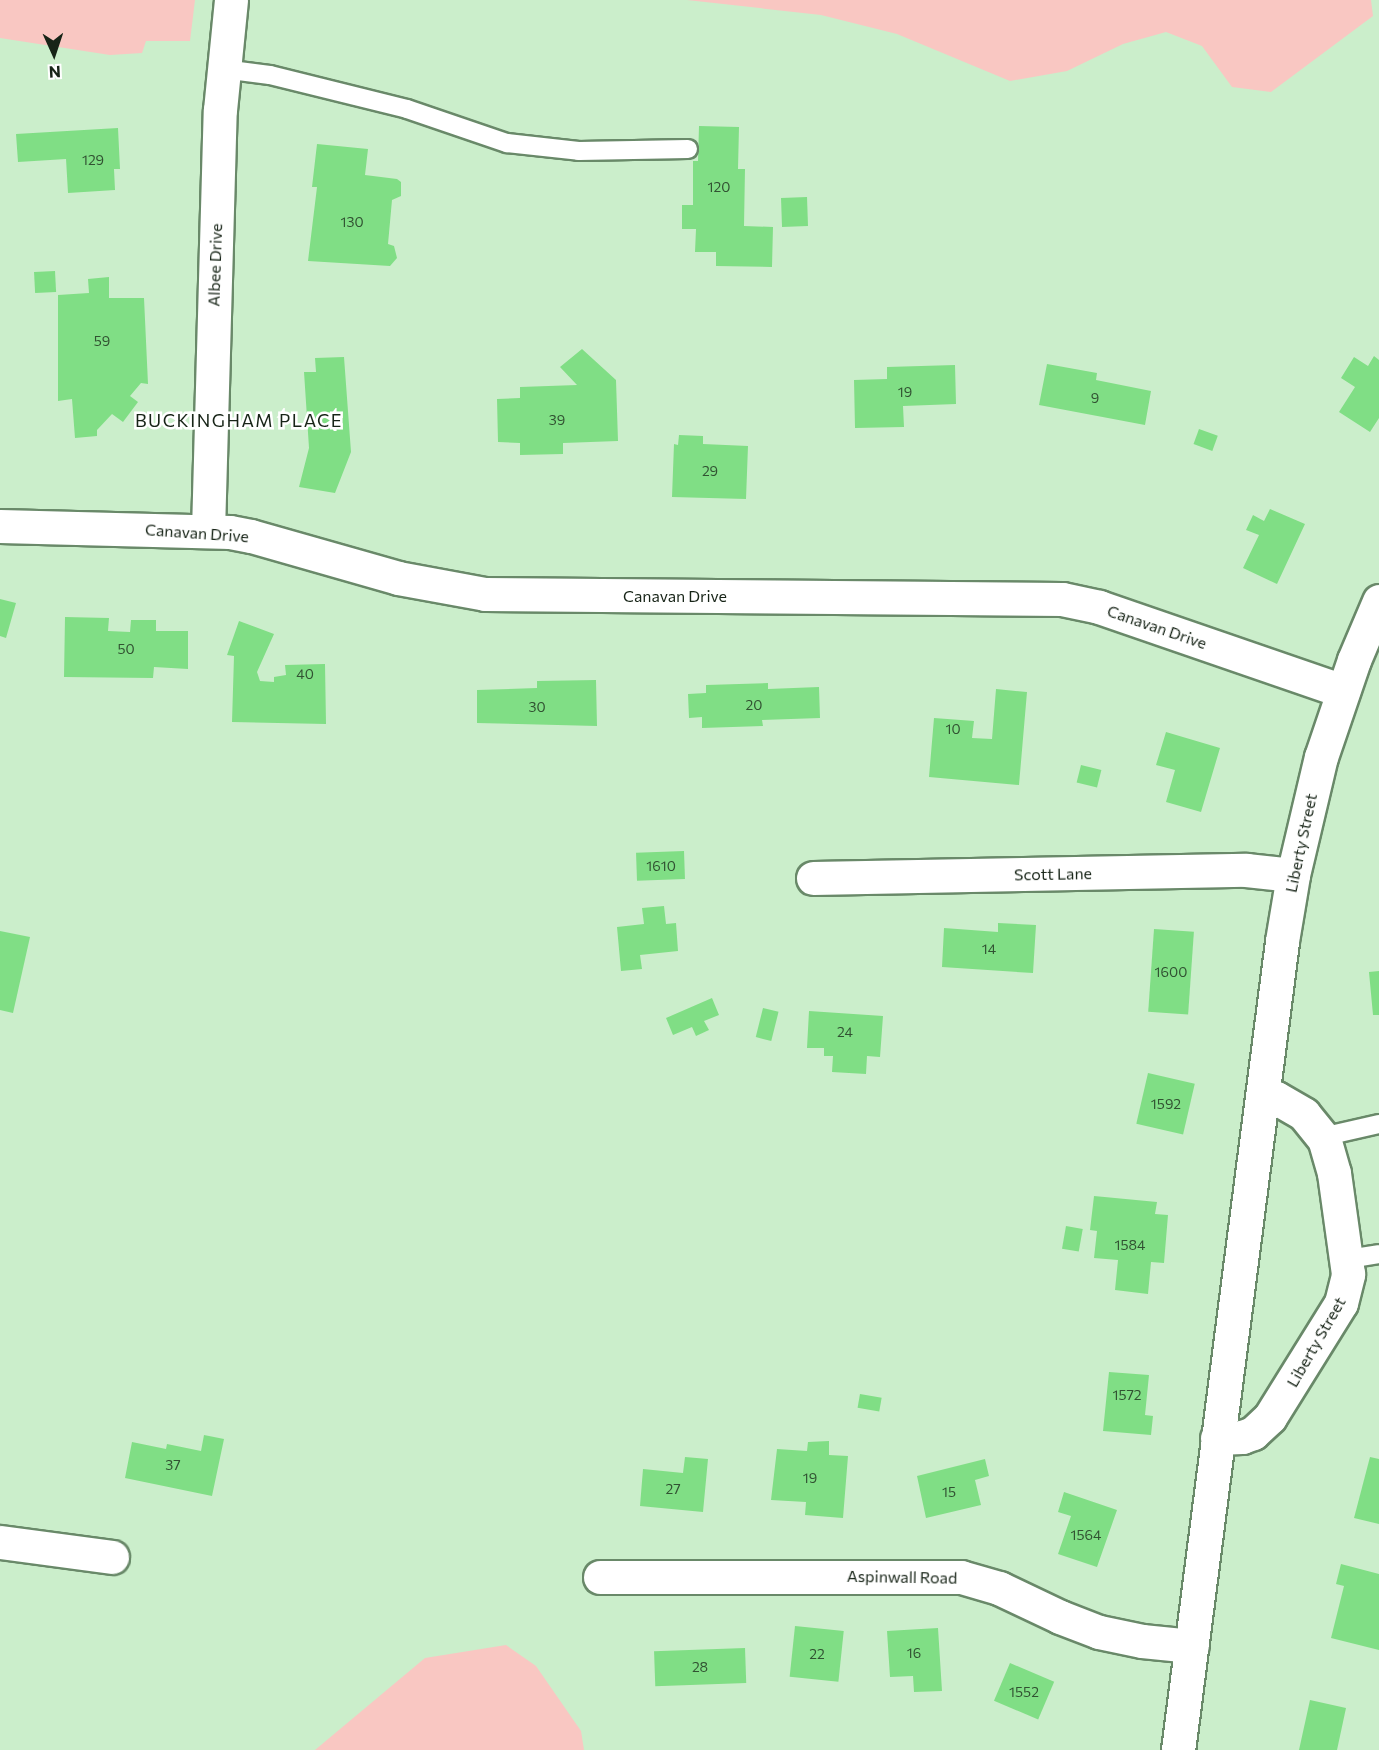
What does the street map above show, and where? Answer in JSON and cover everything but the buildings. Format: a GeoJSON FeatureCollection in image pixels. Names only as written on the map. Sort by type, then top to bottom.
{"type":"FeatureCollection","features":[{"type":"Feature","properties":{"kind":"street","name":"Albee Drive"},"geometry":{"type":"LineString","coordinates":[[208,531],[223,69],[231,0]]}},
{"type":"Feature","properties":{"kind":"street","name":"Canavan Drive"},"geometry":{"type":"LineString","coordinates":[[0,526],[208,531],[251,536],[398,578],[485,594],[1062,599],[1099,607],[1343,691]]}},
{"type":"Feature","properties":{"kind":"street","name":"Liberty Street"},"geometry":{"type":"LineString","coordinates":[[1178,1750],[1262,1095],[1293,875],[1310,798],[1343,691],[1379,601]]}},
{"type":"Feature","properties":{"kind":"street","name":"Scott Lane"},"geometry":{"type":"LineString","coordinates":[[813,878],[1246,870],[1293,875]]}},
{"type":"Feature","properties":{"kind":"street","name":"Liberty Street"},"geometry":{"type":"LineString","coordinates":[[1217,1438],[1242,1437],[1253,1433],[1270,1417],[1341,1303],[1347,1282],[1363,1256],[1324,1139],[1304,1113],[1276,1098],[1262,1095]]}},
{"type":"Feature","properties":{"kind":"street"},"geometry":{"type":"LineString","coordinates":[[0,1542],[112,1557]]}},
{"type":"Feature","properties":{"kind":"street","name":"Aspinwall Road"},"geometry":{"type":"LineString","coordinates":[[600,1577],[961,1577],[999,1588],[1060,1617],[1099,1632],[1142,1641],[1192,1646]]}},
{"type":"Feature","properties":{"kind":"lane"},"geometry":{"type":"LineString","coordinates":[[223,69],[270,75],[407,109],[507,143],[579,151],[688,149]]}},
{"type":"Feature","properties":{"kind":"lane"},"geometry":{"type":"LineString","coordinates":[[1324,1139],[1379,1124]]}},
{"type":"Feature","properties":{"kind":"shaded area"},"geometry":{"type":"Polygon","coordinates":[[[0,0],[195,0],[190,41],[146,41],[142,53],[110,55],[0,38],[0,0]]]}},
{"type":"Feature","properties":{"kind":"shaded area"},"geometry":{"type":"Polygon","coordinates":[[[687,0],[1371,0],[1373,16],[1271,92],[1232,87],[1202,46],[1166,32],[1123,44],[1067,71],[1010,81],[897,34],[821,15],[687,0]]]}},
{"type":"Feature","properties":{"kind":"shaded area"},"geometry":{"type":"Polygon","coordinates":[[[506,1645],[536,1666],[581,1731],[584,1750],[315,1750],[425,1658],[506,1645]]]}},
{"type":"Feature","properties":{"kind":"district","name":"BUCKINGHAM PLACE"},"geometry":{"type":"Point","coordinates":[239,420]}}]}
